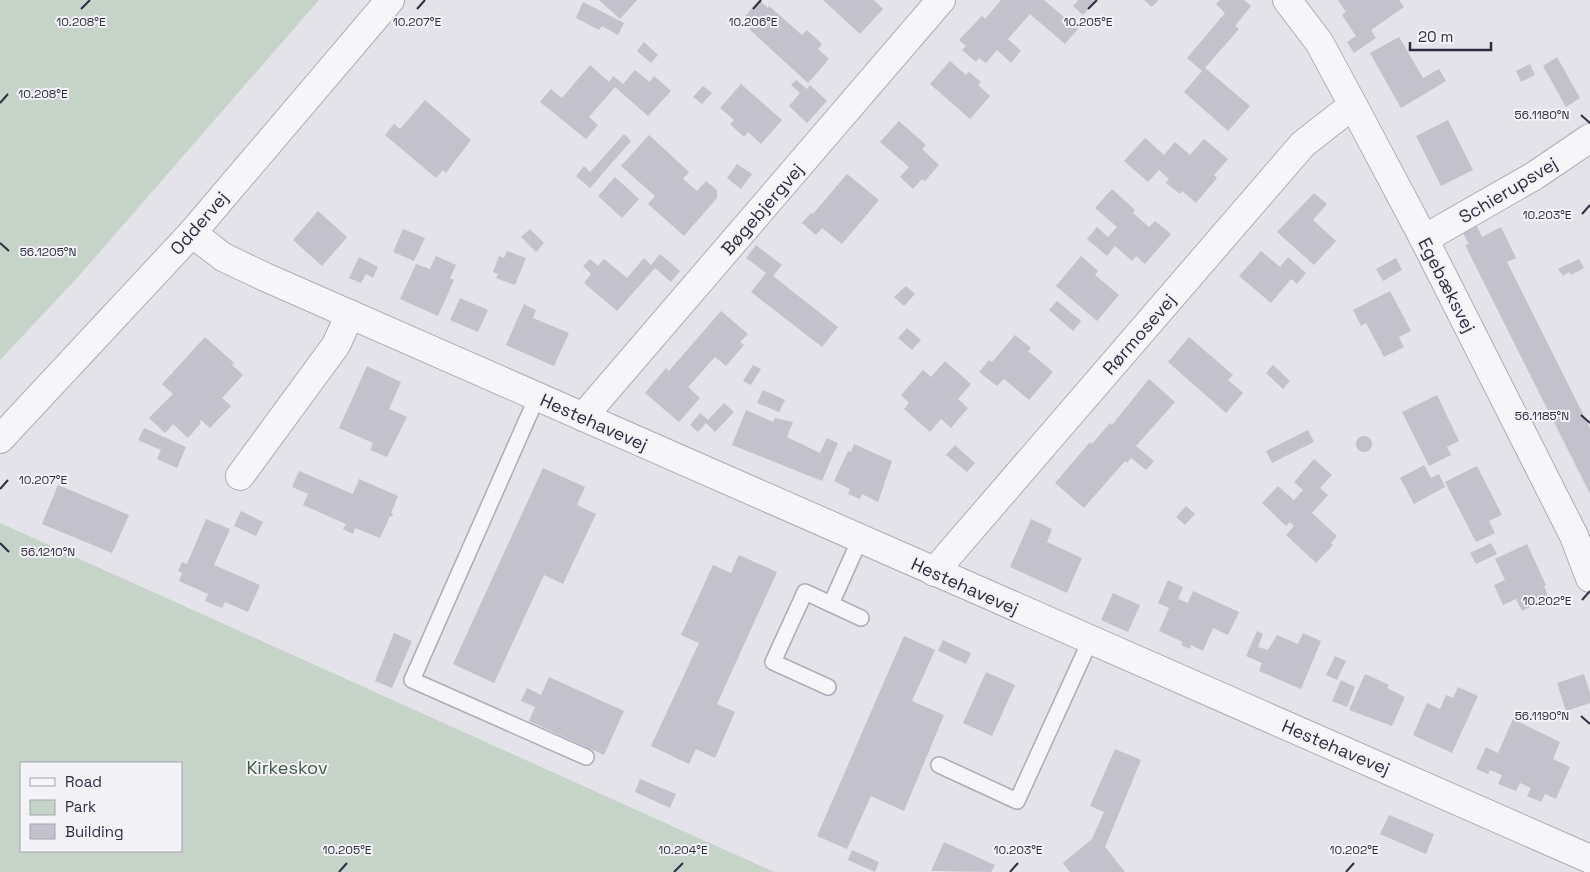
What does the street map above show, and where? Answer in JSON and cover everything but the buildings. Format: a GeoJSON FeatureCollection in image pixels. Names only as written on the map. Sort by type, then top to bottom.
{"type":"FeatureCollection","features":[{"type":"Feature","properties":{"kind":"street","name":"Oddervej"},"geometry":{"type":"LineString","coordinates":[[0,439],[192,234],[390,0]]}},
{"type":"Feature","properties":{"kind":"street","name":"Bøgebjergvej"},"geometry":{"type":"LineString","coordinates":[[583,417],[941,0]]}},
{"type":"Feature","properties":{"kind":"street","name":"Egebæksvej"},"geometry":{"type":"LineString","coordinates":[[1287,0],[1319,42],[1424,240],[1574,536],[1590,578]]}},
{"type":"Feature","properties":{"kind":"street","name":"Rørmosevej"},"geometry":{"type":"LineString","coordinates":[[934,572],[1303,144],[1353,105]]}},
{"type":"Feature","properties":{"kind":"street","name":"Schierupsvej"},"geometry":{"type":"LineString","coordinates":[[1424,240],[1534,176],[1590,138]]}},
{"type":"Feature","properties":{"kind":"street","name":"Hestehavevej"},"geometry":{"type":"LineString","coordinates":[[192,234],[223,257],[350,314],[1090,641],[1587,854]]}},
{"type":"Feature","properties":{"kind":"street"},"geometry":{"type":"LineString","coordinates":[[240,476],[336,345],[350,314]]}},
{"type":"Feature","properties":{"kind":"lane"},"geometry":{"type":"LineString","coordinates":[[537,397],[412,680],[586,758]]}},
{"type":"Feature","properties":{"kind":"lane"},"geometry":{"type":"LineString","coordinates":[[831,604],[860,539]]}},
{"type":"Feature","properties":{"kind":"lane"},"geometry":{"type":"LineString","coordinates":[[828,687],[773,662],[805,592],[861,618]]}},
{"type":"Feature","properties":{"kind":"lane"},"geometry":{"type":"LineString","coordinates":[[939,765],[1017,801],[1090,641]]}},
{"type":"Feature","properties":{"kind":"green space"},"geometry":{"type":"Polygon","coordinates":[[[0,0],[319,0],[77,278],[0,360],[0,0]]]}},
{"type":"Feature","properties":{"kind":"green space","name":"Kirkeskov"},"geometry":{"type":"Polygon","coordinates":[[[0,523],[774,872],[0,872],[0,523]]]}}]}
